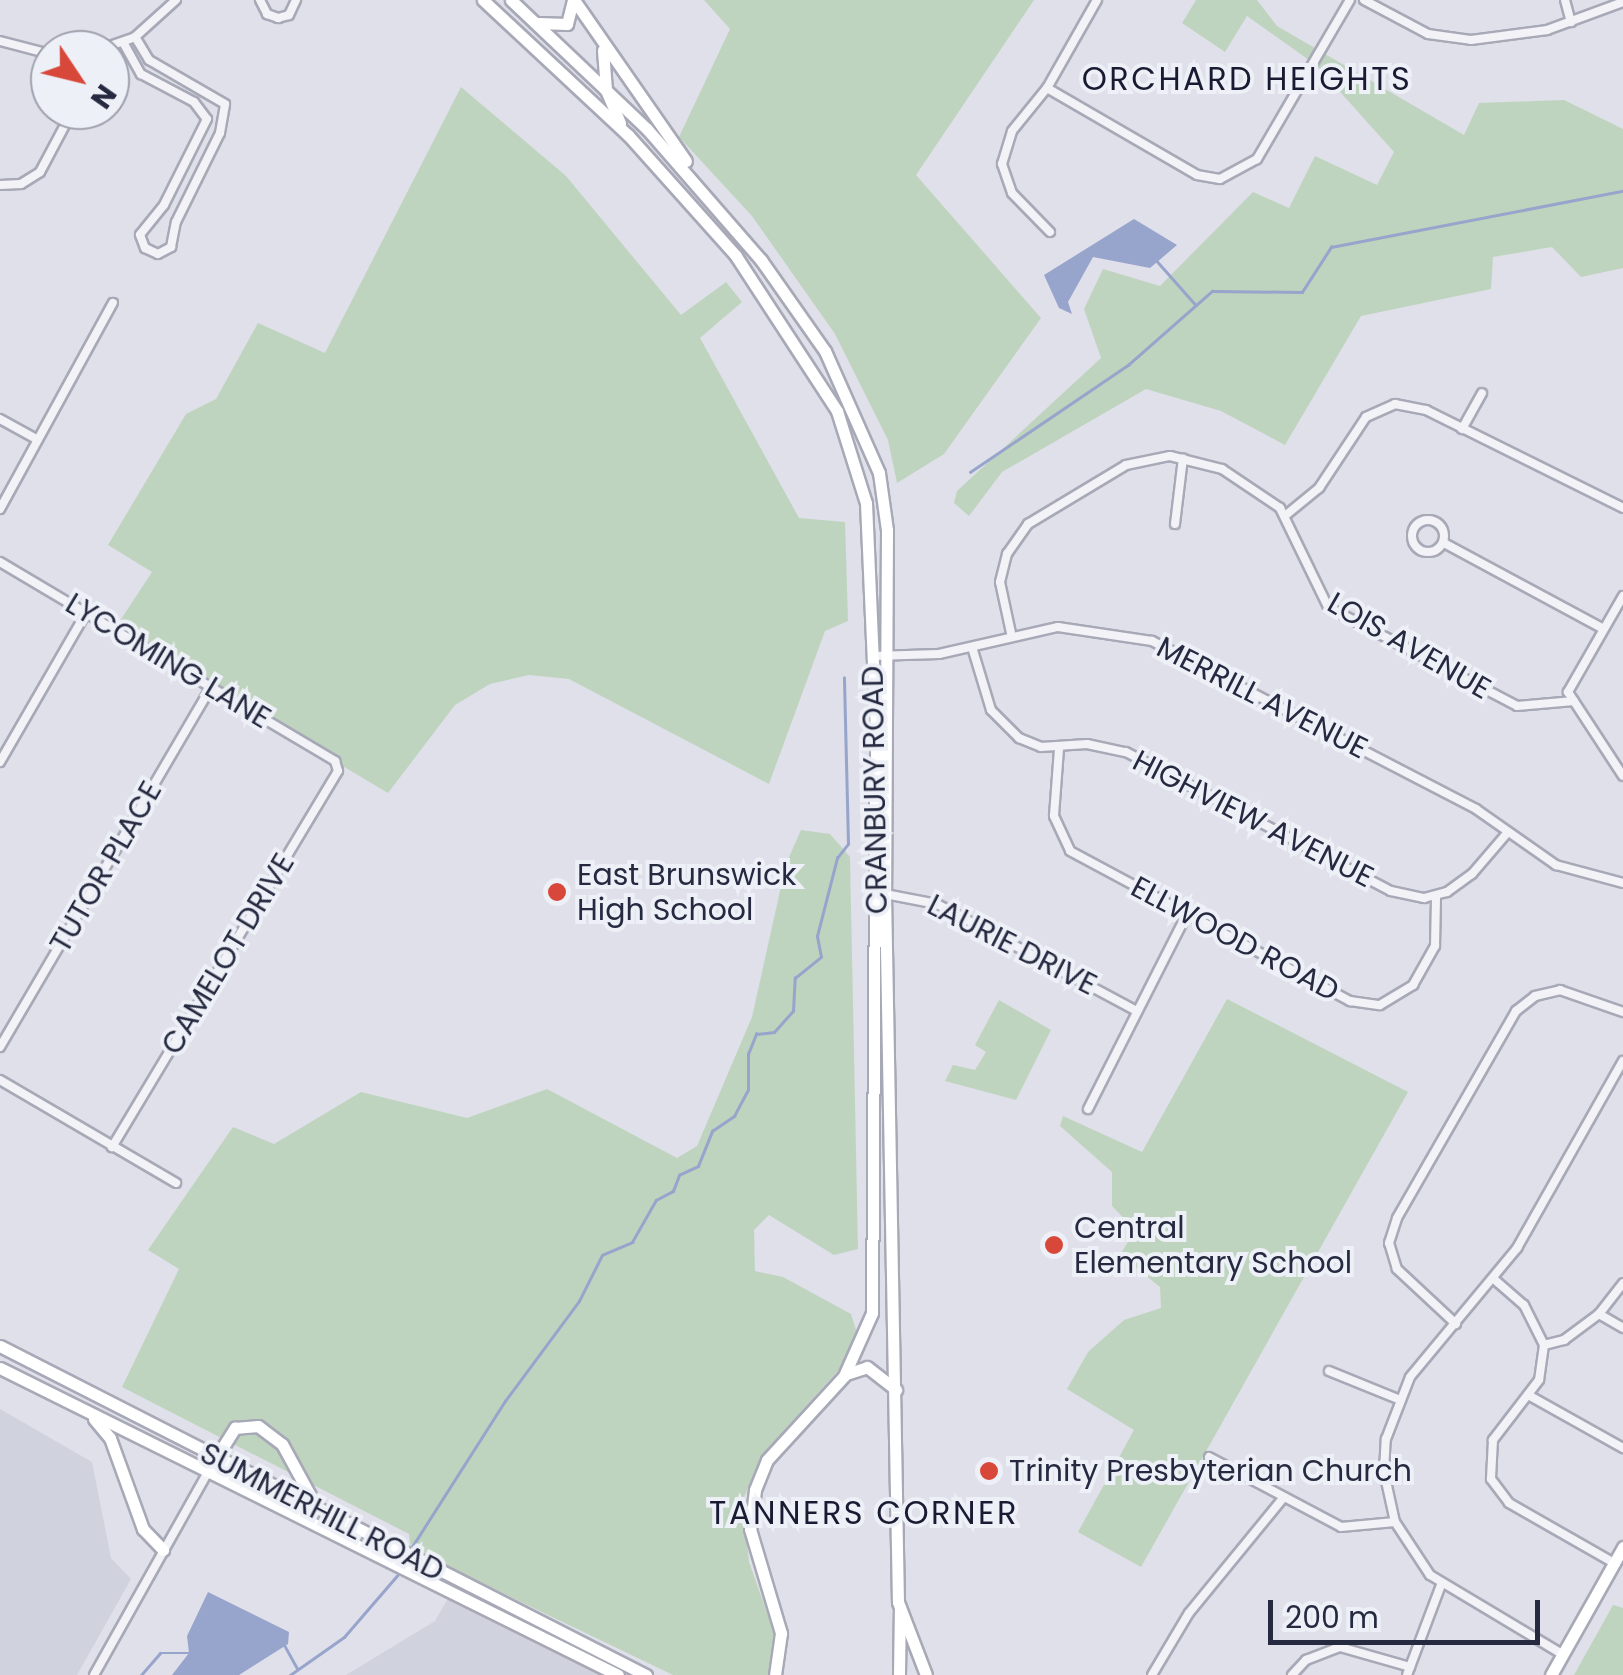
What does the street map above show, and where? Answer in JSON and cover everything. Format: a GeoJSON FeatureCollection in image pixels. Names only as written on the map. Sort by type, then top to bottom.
{"type":"FeatureCollection","features":[{"type":"Feature","properties":{"kind":"main road","name":"CRANBURY ROAD"},"geometry":{"type":"LineString","coordinates":[[483,0],[628,135],[736,256],[837,411],[866,504],[873,656],[872,1313],[844,1376],[789,1432],[754,1490],[750,1528],[781,1632],[775,1675]]}},
{"type":"Feature","properties":{"kind":"main road","name":"CRANBURY ROAD"},"geometry":{"type":"LineString","coordinates":[[511,0],[717,204],[825,351],[860,420],[879,473],[887,530],[885,894],[900,1607],[926,1675]]}},
{"type":"Feature","properties":{"kind":"main road"},"geometry":{"type":"LineString","coordinates":[[535,22],[567,24],[574,0]]}},
{"type":"Feature","properties":{"kind":"main road"},"geometry":{"type":"LineString","coordinates":[[574,0],[717,204]]}},
{"type":"Feature","properties":{"kind":"main road"},"geometry":{"type":"LineString","coordinates":[[600,41],[606,90],[628,135]]}},
{"type":"Feature","properties":{"kind":"main road","name":"SUMMERHILL ROAD"},"geometry":{"type":"LineString","coordinates":[[0,1346],[319,1512],[646,1675]]}},
{"type":"Feature","properties":{"kind":"main road"},"geometry":{"type":"LineString","coordinates":[[844,1376],[867,1367],[896,1390]]}},
{"type":"Feature","properties":{"kind":"main road","name":"SUMMERHILL ROAD"},"geometry":{"type":"LineString","coordinates":[[0,1368],[618,1675]]}},
{"type":"Feature","properties":{"kind":"main road"},"geometry":{"type":"LineString","coordinates":[[90,1414],[110,1438],[142,1529],[162,1550]]}},
{"type":"Feature","properties":{"kind":"main road"},"geometry":{"type":"LineString","coordinates":[[216,1458],[234,1428],[258,1426],[282,1444],[319,1512]]}},
{"type":"Feature","properties":{"kind":"main road"},"geometry":{"type":"LineString","coordinates":[[1550,1675],[1623,1547]]}},
{"type":"Feature","properties":{"kind":"main road"},"geometry":{"type":"LineString","coordinates":[[899,1675],[900,1607]]}},
{"type":"Feature","properties":{"kind":"street"},"geometry":{"type":"LineString","coordinates":[[159,0],[168,9]]}},
{"type":"Feature","properties":{"kind":"street"},"geometry":{"type":"LineString","coordinates":[[130,40],[176,0]]}},
{"type":"Feature","properties":{"kind":"street"},"geometry":{"type":"LineString","coordinates":[[260,0],[266,14],[278,18],[289,15],[296,0]]}},
{"type":"Feature","properties":{"kind":"street"},"geometry":{"type":"LineString","coordinates":[[1050,232],[1012,194],[1002,164],[1012,131],[1047,88],[1098,0]]}},
{"type":"Feature","properties":{"kind":"street"},"geometry":{"type":"LineString","coordinates":[[1047,88],[1197,175],[1220,179],[1257,159],[1350,0]]}},
{"type":"Feature","properties":{"kind":"street"},"geometry":{"type":"LineString","coordinates":[[1364,0],[1377,3],[1428,34],[1471,40],[1571,22],[1623,2]]}},
{"type":"Feature","properties":{"kind":"street"},"geometry":{"type":"LineString","coordinates":[[1564,0],[1571,22]]}},
{"type":"Feature","properties":{"kind":"street"},"geometry":{"type":"LineString","coordinates":[[135,38],[150,60],[216,94],[225,110]]}},
{"type":"Feature","properties":{"kind":"street"},"geometry":{"type":"LineString","coordinates":[[0,41],[30,49]]}},
{"type":"Feature","properties":{"kind":"street"},"geometry":{"type":"LineString","coordinates":[[130,54],[140,74],[207,116]]}},
{"type":"Feature","properties":{"kind":"street"},"geometry":{"type":"LineString","coordinates":[[225,110],[171,247],[151,252],[140,235],[164,205],[207,116],[225,110]]}},
{"type":"Feature","properties":{"kind":"street"},"geometry":{"type":"LineString","coordinates":[[0,185],[21,184],[40,172],[62,130]]}},
{"type":"Feature","properties":{"kind":"street"},"geometry":{"type":"LineString","coordinates":[[0,509],[113,303]]}},
{"type":"Feature","properties":{"kind":"street"},"geometry":{"type":"LineString","coordinates":[[1462,430],[1482,394]]}},
{"type":"Feature","properties":{"kind":"street"},"geometry":{"type":"LineString","coordinates":[[1286,515],[1320,488],[1375,410],[1416,406],[1623,508]]}},
{"type":"Feature","properties":{"kind":"street"},"geometry":{"type":"LineString","coordinates":[[0,420],[38,440]]}},
{"type":"Feature","properties":{"kind":"street","name":"LOIS AVENUE"},"geometry":{"type":"LineString","coordinates":[[1011,634],[1000,582],[1007,554],[1028,524],[1126,465],[1154,456],[1184,458],[1222,469],[1286,515],[1328,607],[1516,706],[1574,701]]}},
{"type":"Feature","properties":{"kind":"street"},"geometry":{"type":"LineString","coordinates":[[1175,524],[1184,458]]}},
{"type":"Feature","properties":{"kind":"street"},"geometry":{"type":"LineString","coordinates":[[1444,542],[1426,552],[1416,547],[1412,531],[1434,521],[1444,542],[1602,628]]}},
{"type":"Feature","properties":{"kind":"street","name":"LYCOMING LANE"},"geometry":{"type":"LineString","coordinates":[[0,562],[335,761]]}},
{"type":"Feature","properties":{"kind":"street"},"geometry":{"type":"LineString","coordinates":[[1623,596],[1568,692],[1623,776]]}},
{"type":"Feature","properties":{"kind":"street"},"geometry":{"type":"LineString","coordinates":[[0,762],[86,613]]}},
{"type":"Feature","properties":{"kind":"street","name":"MERRILL AVENUE"},"geometry":{"type":"LineString","coordinates":[[873,656],[972,646],[1011,634],[1099,629],[1168,648],[1508,832],[1566,869],[1623,883]]}},
{"type":"Feature","properties":{"kind":"street","name":"HIGHVIEW AVENUE"},"geometry":{"type":"LineString","coordinates":[[972,646],[998,720],[1029,744],[1060,749],[1088,744],[1126,752],[1391,891],[1436,897]]}},
{"type":"Feature","properties":{"kind":"street","name":"TUTOR PLACE"},"geometry":{"type":"LineString","coordinates":[[0,1047],[211,687]]}},
{"type":"Feature","properties":{"kind":"street","name":"ELLWOOD ROAD"},"geometry":{"type":"LineString","coordinates":[[1060,749],[1054,816],[1064,844],[1350,1001],[1380,1005],[1413,985],[1434,946],[1436,897]]}},
{"type":"Feature","properties":{"kind":"street","name":"CAMELOT DRIVE"},"geometry":{"type":"LineString","coordinates":[[112,1147],[338,772],[335,761]]}},
{"type":"Feature","properties":{"kind":"street"},"geometry":{"type":"LineString","coordinates":[[1436,897],[1472,874],[1508,832]]}},
{"type":"Feature","properties":{"kind":"street","name":"LAURIE DRIVE"},"geometry":{"type":"LineString","coordinates":[[885,894],[937,904],[1135,1010]]}},
{"type":"Feature","properties":{"kind":"street"},"geometry":{"type":"LineString","coordinates":[[1088,1108],[1188,912]]}},
{"type":"Feature","properties":{"kind":"street"},"geometry":{"type":"LineString","coordinates":[[1456,1324],[1396,1270],[1389,1243],[1397,1218],[1516,1011],[1534,996],[1560,990],[1586,994],[1623,1012]]}},
{"type":"Feature","properties":{"kind":"street"},"geometry":{"type":"LineString","coordinates":[[1562,1654],[1441,1586],[1396,1522],[1384,1472],[1398,1400],[1495,1280],[1623,1061]]}},
{"type":"Feature","properties":{"kind":"street"},"geometry":{"type":"LineString","coordinates":[[0,1080],[176,1183]]}},
{"type":"Feature","properties":{"kind":"street"},"geometry":{"type":"LineString","coordinates":[[1495,1280],[1524,1305],[1544,1345],[1530,1396],[1493,1440],[1491,1479],[1509,1502],[1614,1563]]}},
{"type":"Feature","properties":{"kind":"street"},"geometry":{"type":"LineString","coordinates":[[1544,1345],[1564,1340],[1598,1314],[1623,1283]]}},
{"type":"Feature","properties":{"kind":"street"},"geometry":{"type":"LineString","coordinates":[[1598,1314],[1623,1328]]}},
{"type":"Feature","properties":{"kind":"street"},"geometry":{"type":"LineString","coordinates":[[1329,1371],[1398,1400]]}},
{"type":"Feature","properties":{"kind":"street"},"geometry":{"type":"LineString","coordinates":[[1530,1396],[1623,1448]]}},
{"type":"Feature","properties":{"kind":"street"},"geometry":{"type":"LineString","coordinates":[[1209,1457],[1341,1527],[1396,1522]]}},
{"type":"Feature","properties":{"kind":"street"},"geometry":{"type":"LineString","coordinates":[[94,1675],[216,1458]]}},
{"type":"Feature","properties":{"kind":"street"},"geometry":{"type":"LineString","coordinates":[[1152,1675],[1189,1612],[1283,1498]]}},
{"type":"Feature","properties":{"kind":"street"},"geometry":{"type":"LineString","coordinates":[[1292,1675],[1317,1654],[1340,1647],[1409,1671],[1441,1586]]}},
{"type":"Feature","properties":{"kind":"shaded area"},"geometry":{"type":"Polygon","coordinates":[[[0,1409],[92,1462],[111,1558],[131,1579],[77,1675],[0,1675],[0,1409]]]}},
{"type":"Feature","properties":{"kind":"shaded area"},"geometry":{"type":"Polygon","coordinates":[[[450,1595],[618,1675],[346,1675],[435,1621],[450,1595]]]}},
{"type":"Feature","properties":{"kind":"green space"},"geometry":{"type":"Polygon","coordinates":[[[704,0],[1034,0],[916,175],[1041,318],[944,454],[897,483],[888,440],[835,334],[752,216],[679,137],[730,29],[704,0]]]}},
{"type":"Feature","properties":{"kind":"green space"},"geometry":{"type":"Polygon","coordinates":[[[1196,0],[1257,0],[1277,26],[1464,135],[1479,103],[1564,100],[1623,129],[1623,268],[1581,277],[1552,247],[1493,257],[1491,289],[1361,316],[1285,445],[1221,411],[1146,389],[1002,472],[969,516],[954,503],[957,491],[1101,358],[1084,309],[1103,269],[1160,286],[1253,192],[1289,208],[1315,156],[1377,185],[1394,152],[1316,65],[1247,16],[1225,52],[1182,23],[1196,0]]]}},
{"type":"Feature","properties":{"kind":"green space"},"geometry":{"type":"Polygon","coordinates":[[[461,87],[566,176],[681,315],[726,282],[742,302],[700,338],[799,518],[845,522],[848,621],[825,631],[769,784],[569,679],[529,675],[490,684],[455,705],[388,793],[114,630],[152,572],[108,545],[186,414],[216,399],[258,323],[325,353],[461,87]]]}},
{"type":"Feature","properties":{"kind":"green space"},"geometry":{"type":"Polygon","coordinates":[[[801,830],[830,834],[850,857],[858,1249],[834,1255],[769,1215],[754,1230],[755,1271],[783,1277],[851,1314],[857,1333],[843,1365],[761,1456],[743,1500],[749,1562],[775,1635],[769,1675],[673,1675],[411,1549],[409,1534],[122,1387],[179,1269],[148,1250],[233,1127],[274,1144],[361,1092],[467,1118],[547,1089],[677,1158],[697,1146],[752,1017],[786,864],[801,830]]]}},
{"type":"Feature","properties":{"kind":"green space"},"geometry":{"type":"Polygon","coordinates":[[[1227,999],[1408,1092],[1141,1567],[1078,1532],[1134,1430],[1067,1389],[1088,1352],[1124,1320],[1161,1308],[1160,1287],[1120,1255],[1135,1230],[1112,1206],[1112,1172],[1060,1126],[1063,1116],[1142,1152],[1227,999]]]}},
{"type":"Feature","properties":{"kind":"green space"},"geometry":{"type":"Polygon","coordinates":[[[999,1000],[1051,1030],[1016,1100],[945,1081],[953,1065],[975,1070],[986,1052],[975,1045],[999,1000]]]}},
{"type":"Feature","properties":{"kind":"green space"},"geometry":{"type":"Polygon","coordinates":[[[1613,1605],[1623,1608],[1623,1675],[1574,1675],[1613,1605]]]}},
{"type":"Feature","properties":{"kind":"water"},"geometry":{"type":"Polygon","coordinates":[[[1134,219],[1177,245],[1150,268],[1093,257],[1068,302],[1072,314],[1059,308],[1044,275],[1134,219]]]}},
{"type":"Feature","properties":{"kind":"water"},"geometry":{"type":"Polygon","coordinates":[[[208,1592],[289,1632],[288,1644],[239,1675],[172,1675],[189,1653],[187,1636],[208,1592]]]}},
{"type":"Feature","properties":{"kind":"waterway"},"geometry":{"type":"LineString","coordinates":[[970,472],[1128,365],[1212,291],[1302,292],[1331,247],[1623,191]]}},
{"type":"Feature","properties":{"kind":"waterway"},"geometry":{"type":"LineString","coordinates":[[1157,261],[1195,304]]}},
{"type":"Feature","properties":{"kind":"waterway"},"geometry":{"type":"LineString","coordinates":[[410,1550],[505,1401],[579,1301],[602,1255],[632,1242],[656,1200],[673,1191],[679,1175],[698,1166],[712,1131],[734,1116],[748,1090],[748,1054],[756,1034],[774,1032],[793,1011],[795,978],[821,957],[817,936],[837,858],[848,844],[844,678]]}},
{"type":"Feature","properties":{"kind":"waterway"},"geometry":{"type":"LineString","coordinates":[[290,1675],[344,1637],[401,1571]]}},
{"type":"Feature","properties":{"kind":"waterway"},"geometry":{"type":"LineString","coordinates":[[285,1646],[297,1668]]}},
{"type":"Feature","properties":{"kind":"waterway"},"geometry":{"type":"LineString","coordinates":[[141,1675],[160,1653],[189,1653]]}},
{"type":"Feature","properties":{"kind":"place","name":"East Brunswick High School"},"geometry":{"type":"Point","coordinates":[557,892]}},
{"type":"Feature","properties":{"kind":"place","name":"Central Elementary School"},"geometry":{"type":"Point","coordinates":[1054,1245]}},
{"type":"Feature","properties":{"kind":"place","name":"Trinity Presbyterian Church"},"geometry":{"type":"Point","coordinates":[989,1471]}},
{"type":"Feature","properties":{"kind":"district","name":"ORCHARD HEIGHTS"},"geometry":{"type":"Point","coordinates":[1247,79]}},
{"type":"Feature","properties":{"kind":"district","name":"TANNERS CORNER"},"geometry":{"type":"Point","coordinates":[864,1513]}}]}
